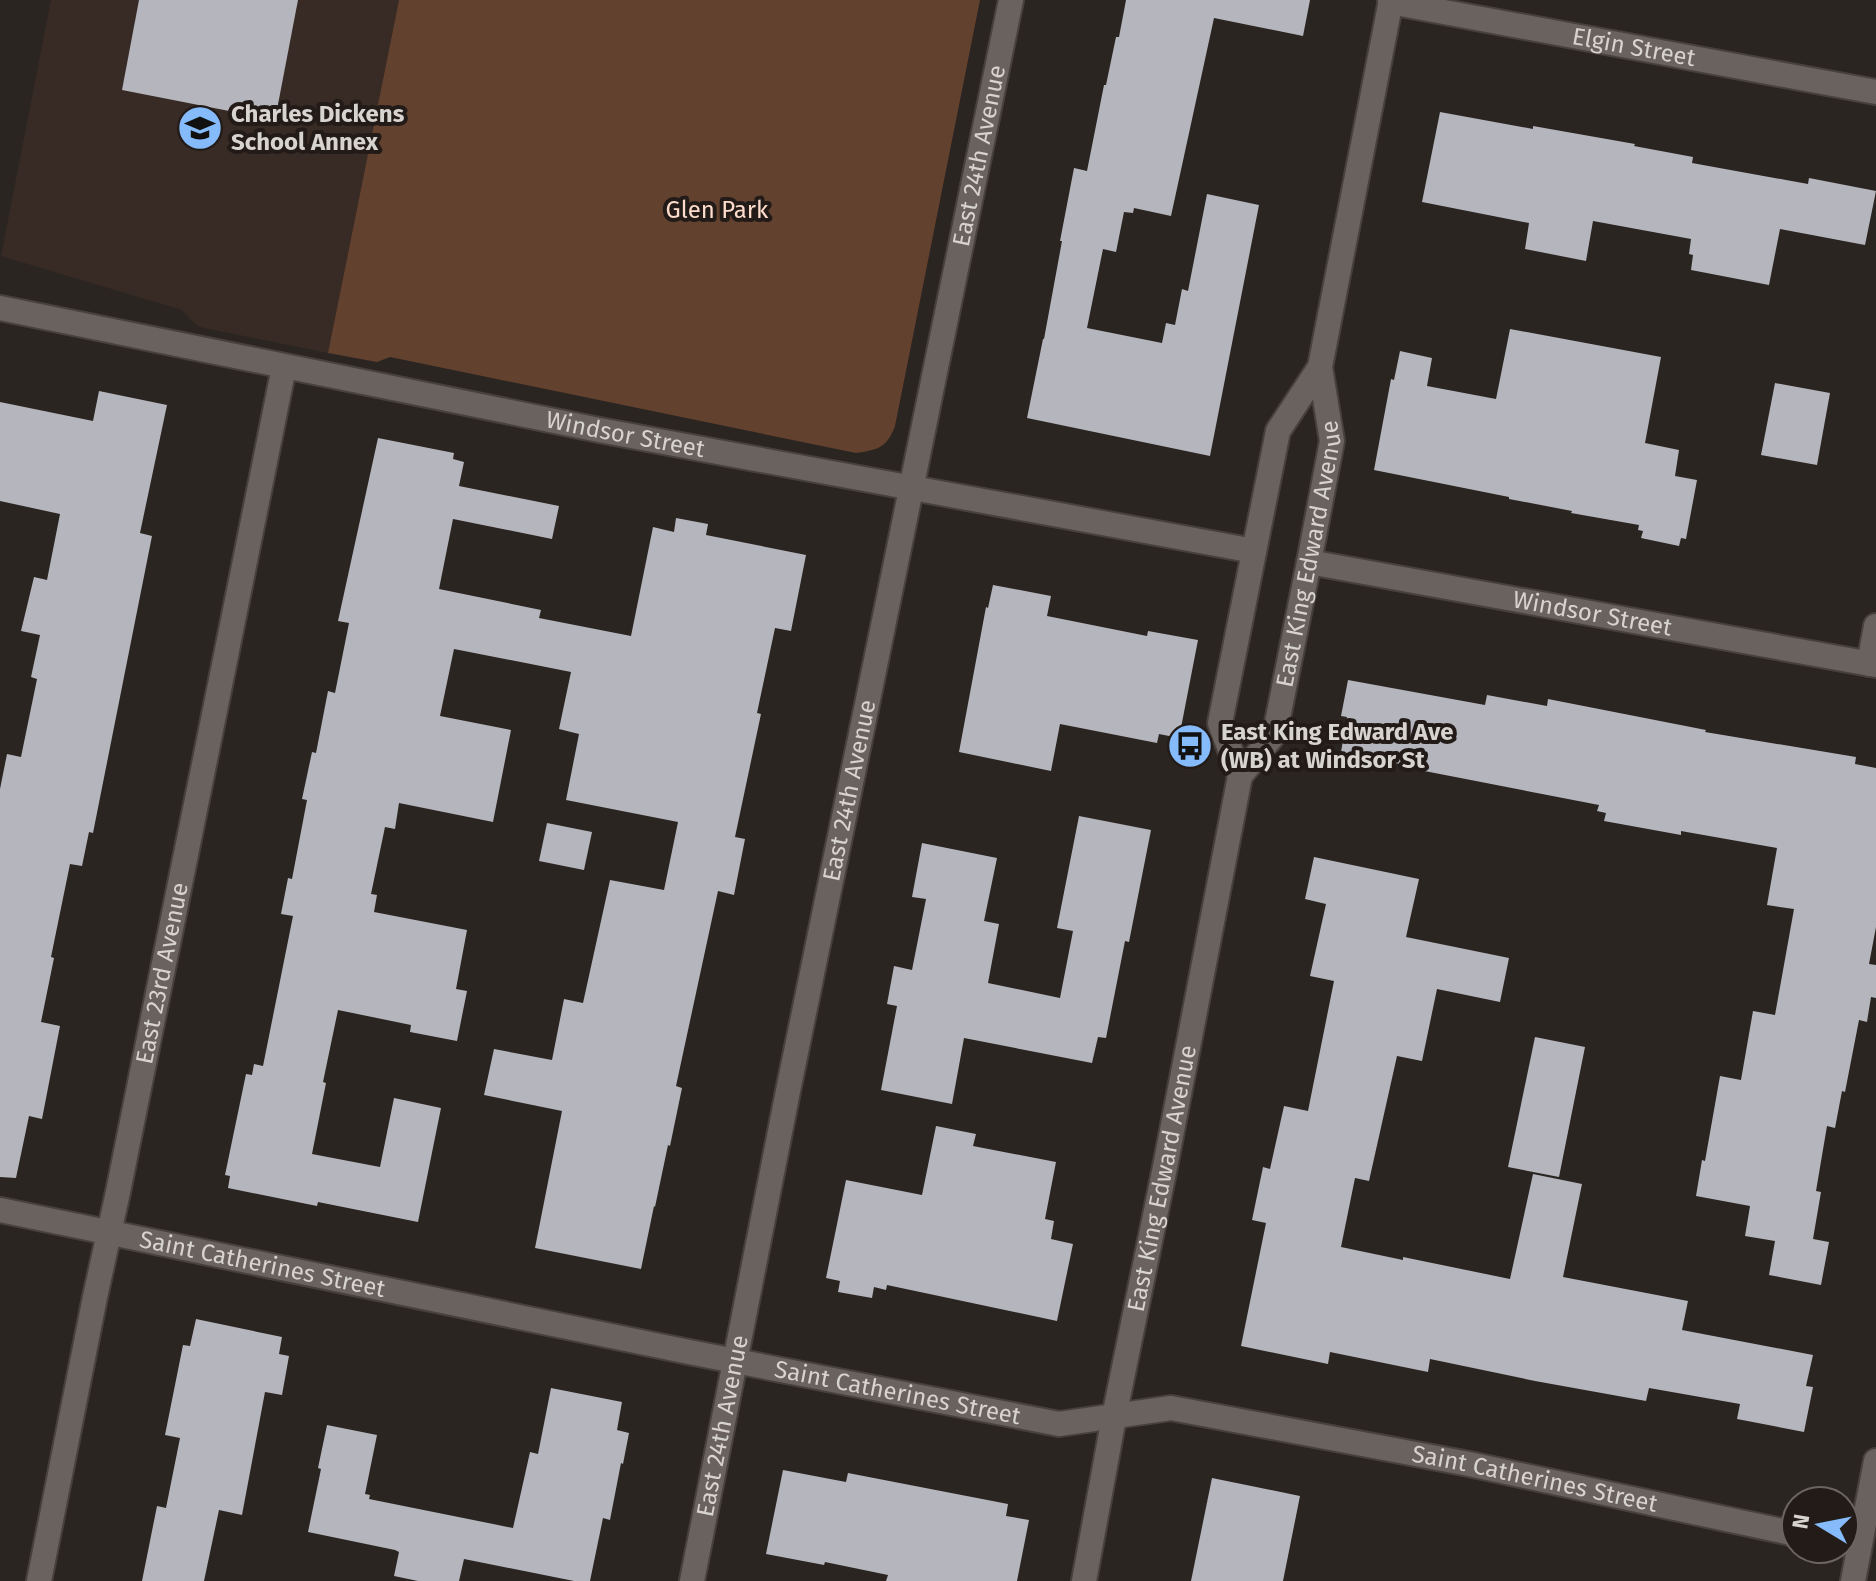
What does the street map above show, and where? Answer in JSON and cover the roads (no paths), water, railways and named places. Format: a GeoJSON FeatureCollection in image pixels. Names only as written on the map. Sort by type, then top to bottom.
{"type":"FeatureCollection","features":[{"type":"Feature","properties":{"kind":"street","name":"East 24th Avenue"},"geometry":{"type":"LineString","coordinates":[[692,1581],[788,1091],[1011,0]]}},
{"type":"Feature","properties":{"kind":"street","name":"Elgin Street"},"geometry":{"type":"LineString","coordinates":[[1391,1],[1876,92]]}},
{"type":"Feature","properties":{"kind":"street","name":"East King Edward Avenue"},"geometry":{"type":"LineString","coordinates":[[1084,1581],[1240,776],[1275,733],[1309,562],[1332,441],[1320,367],[1391,1]]}},
{"type":"Feature","properties":{"kind":"street","name":"Windsor Street"},"geometry":{"type":"LineString","coordinates":[[0,308],[599,430],[1254,551]]}},
{"type":"Feature","properties":{"kind":"street","name":"East 23rd Avenue"},"geometry":{"type":"LineString","coordinates":[[39,1581],[284,367]]}},
{"type":"Feature","properties":{"kind":"street","name":"East King Edward Avenue"},"geometry":{"type":"LineString","coordinates":[[1240,776],[1220,723],[1278,431],[1320,367]]}},
{"type":"Feature","properties":{"kind":"street","name":"Windsor Street"},"geometry":{"type":"LineString","coordinates":[[1309,562],[1873,664]]}},
{"type":"Feature","properties":{"kind":"street"},"geometry":{"type":"LineString","coordinates":[[1873,664],[1876,626]]}},
{"type":"Feature","properties":{"kind":"street","name":"Saint Catherines Street"},"geometry":{"type":"LineString","coordinates":[[0,1210],[734,1361],[1059,1424],[1171,1408],[1469,1464],[1780,1531]]}},
{"type":"Feature","properties":{"kind":"street"},"geometry":{"type":"LineString","coordinates":[[1860,1545],[1876,1461]]}},
{"type":"Feature","properties":{"kind":"place","name":"Charles Dickens School Annex"},"geometry":{"type":"Point","coordinates":[200,128]}},
{"type":"Feature","properties":{"kind":"place","name":"East King Edward Ave (WB) at Windsor St"},"geometry":{"type":"Point","coordinates":[1190,746]}},
{"type":"Feature","properties":{"kind":"park label","name":"Glen Park"},"geometry":{"type":"Point","coordinates":[717,210]}}]}
